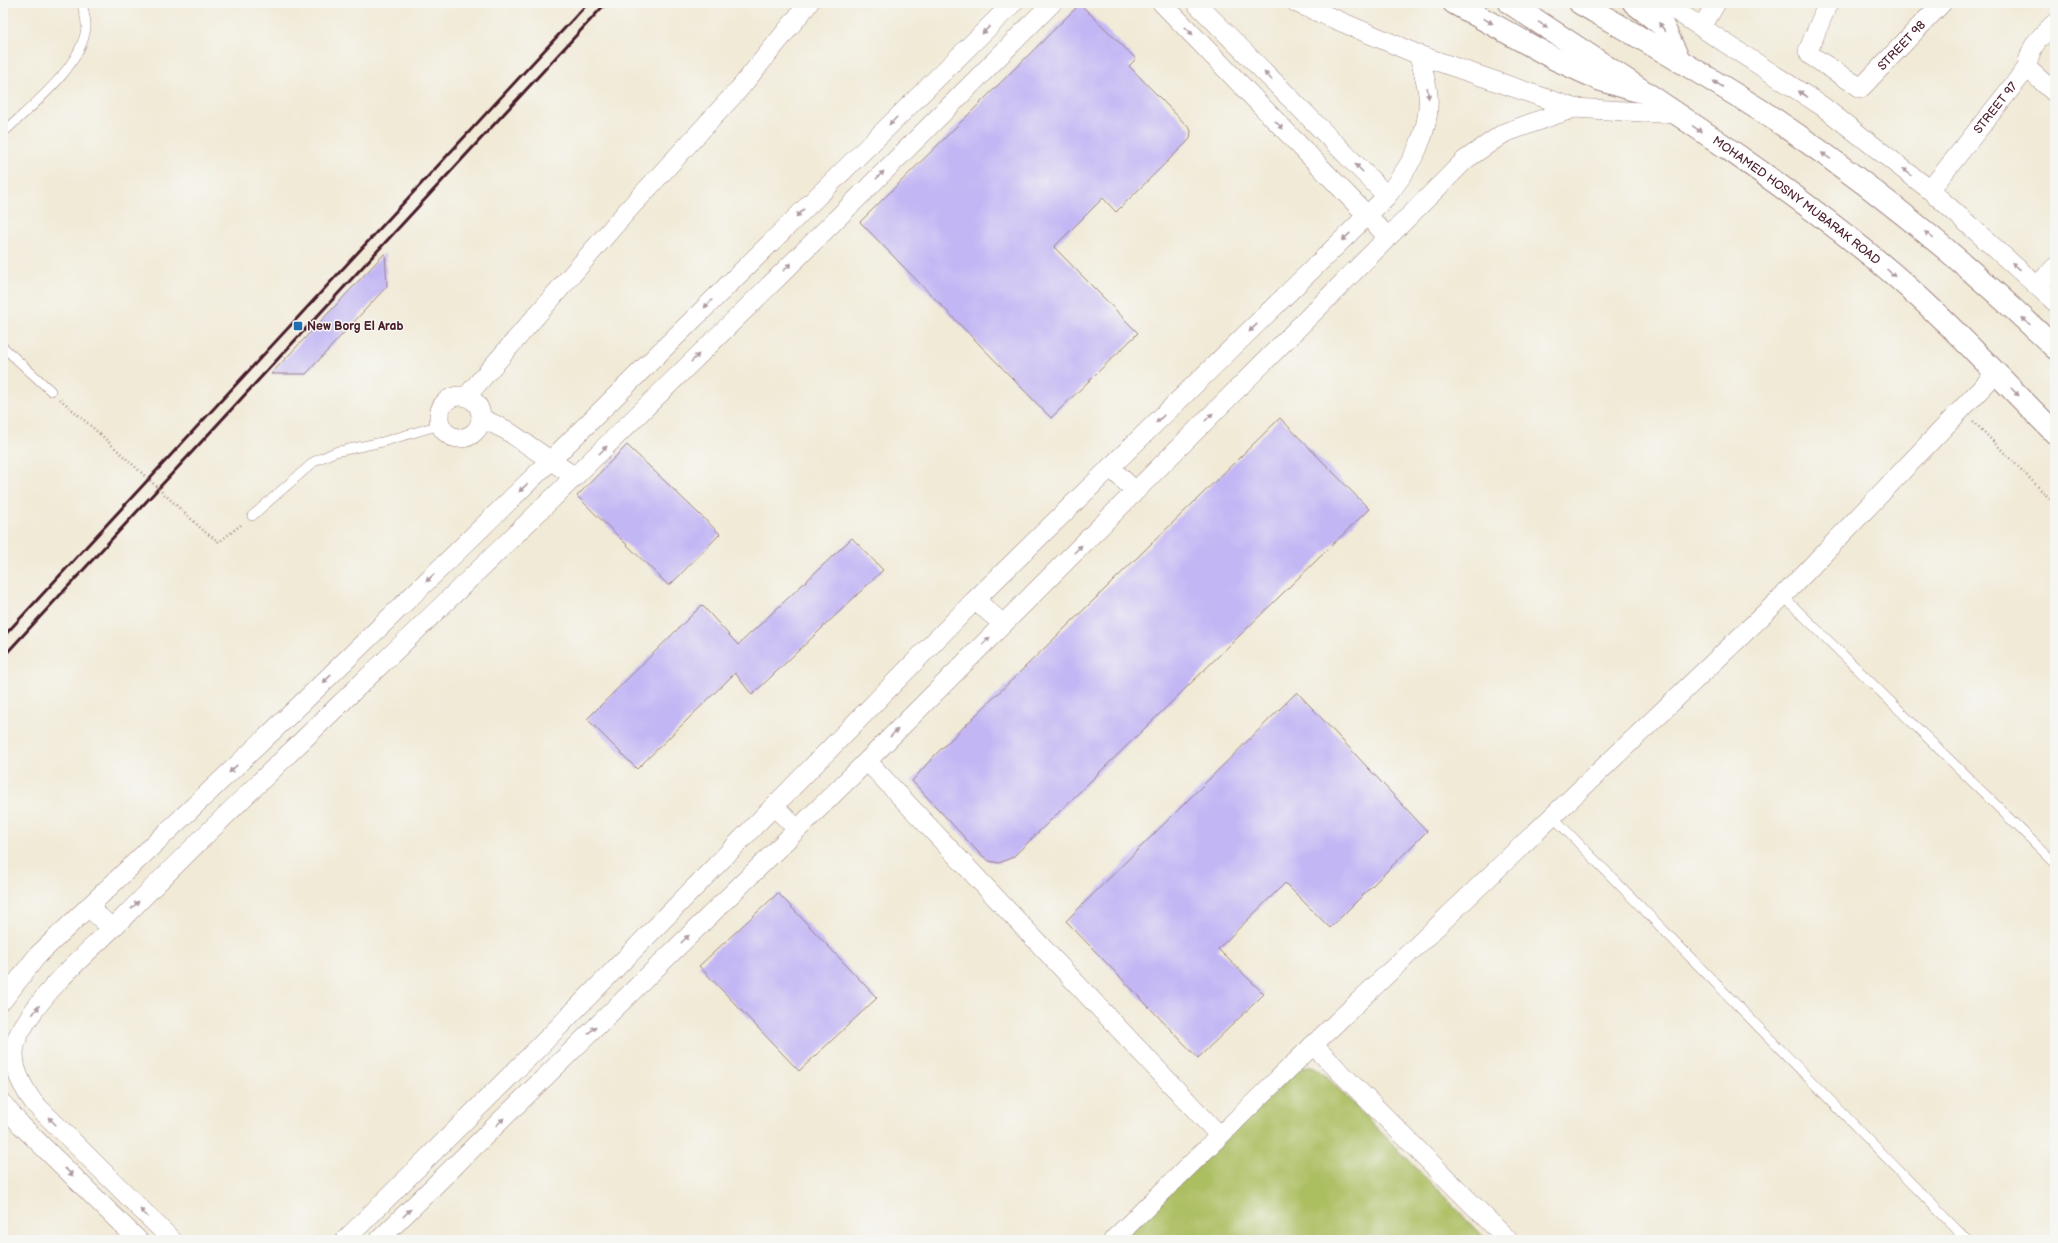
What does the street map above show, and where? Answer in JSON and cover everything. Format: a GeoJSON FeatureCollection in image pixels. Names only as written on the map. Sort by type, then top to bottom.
{"type":"FeatureCollection","features":[{"type":"Feature","properties":{"kind":"main road"},"geometry":{"type":"LineString","coordinates":[[1454,3],[1556,59],[1602,80],[1645,93]]}},
{"type":"Feature","properties":{"kind":"main road","name":"MOHAMED HOSNY MUBARAK ROAD"},"geometry":{"type":"LineString","coordinates":[[1510,3],[1645,93],[1811,208],[1864,250],[1937,315],[2055,433]]}},
{"type":"Feature","properties":{"kind":"main road"},"geometry":{"type":"LineString","coordinates":[[1580,3],[1679,60],[1777,121],[1870,188],[1960,260],[2055,348]]}},
{"type":"Feature","properties":{"kind":"main road"},"geometry":{"type":"LineString","coordinates":[[1634,3],[1663,26],[1679,60]]}},
{"type":"Feature","properties":{"kind":"street"},"geometry":{"type":"LineString","coordinates":[[466,397],[621,217],[740,88],[809,3]]}},
{"type":"Feature","properties":{"kind":"street"},"geometry":{"type":"LineString","coordinates":[[3,1000],[37,956],[349,657],[551,460],[1014,3]]}},
{"type":"Feature","properties":{"kind":"street"},"geometry":{"type":"LineString","coordinates":[[172,1240],[34,1103],[24,1090],[14,1065],[14,1051],[17,1036],[42,1001],[203,837],[574,477],[1052,3]]}},
{"type":"Feature","properties":{"kind":"street"},"geometry":{"type":"LineString","coordinates":[[1162,3],[1387,236]]}},
{"type":"Feature","properties":{"kind":"street"},"geometry":{"type":"LineString","coordinates":[[1196,3],[1387,196]]}},
{"type":"Feature","properties":{"kind":"street"},"geometry":{"type":"LineString","coordinates":[[1298,3],[1419,55],[1574,108],[1675,114]]}},
{"type":"Feature","properties":{"kind":"street"},"geometry":{"type":"LineString","coordinates":[[1664,3],[1822,106],[1930,190],[2038,285],[2055,302]]}},
{"type":"Feature","properties":{"kind":"street"},"geometry":{"type":"LineString","coordinates":[[1702,27],[1716,3]]}},
{"type":"Feature","properties":{"kind":"street","name":"STREET 98"},"geometry":{"type":"LineString","coordinates":[[1828,3],[1808,50],[1810,55],[1861,88],[1942,3]]}},
{"type":"Feature","properties":{"kind":"street","name":"STREET 97"},"geometry":{"type":"LineString","coordinates":[[1930,190],[2027,68],[2029,54],[2035,44],[2055,23]]}},
{"type":"Feature","properties":{"kind":"street"},"geometry":{"type":"LineString","coordinates":[[345,1240],[537,1049],[975,600],[1387,196],[1407,170],[1419,147],[1426,126],[1429,109],[1428,93],[1419,55]]}},
{"type":"Feature","properties":{"kind":"street"},"geometry":{"type":"LineString","coordinates":[[2027,68],[2055,93]]}},
{"type":"Feature","properties":{"kind":"street"},"geometry":{"type":"LineString","coordinates":[[379,1240],[867,761],[1387,236],[1465,160],[1480,148],[1504,133],[1574,108]]}},
{"type":"Feature","properties":{"kind":"street"},"geometry":{"type":"LineString","coordinates":[[2038,285],[2055,267]]}},
{"type":"Feature","properties":{"kind":"street"},"geometry":{"type":"LineString","coordinates":[[1113,1240],[1219,1135],[1783,596],[1996,373]]}},
{"type":"Feature","properties":{"kind":"street"},"geometry":{"type":"LineString","coordinates":[[459,396],[466,397],[477,405],[481,418],[476,429],[472,433],[461,437],[449,434],[440,425],[440,412],[447,400],[459,396]]}},
{"type":"Feature","properties":{"kind":"street"},"geometry":{"type":"LineString","coordinates":[[481,418],[506,430],[574,477]]}},
{"type":"Feature","properties":{"kind":"street"},"geometry":{"type":"LineString","coordinates":[[1110,467],[1135,491]]}},
{"type":"Feature","properties":{"kind":"street"},"geometry":{"type":"LineString","coordinates":[[975,600],[1003,624]]}},
{"type":"Feature","properties":{"kind":"street"},"geometry":{"type":"LineString","coordinates":[[349,657],[370,676]]}},
{"type":"Feature","properties":{"kind":"street"},"geometry":{"type":"LineString","coordinates":[[867,761],[1219,1135]]}},
{"type":"Feature","properties":{"kind":"street"},"geometry":{"type":"LineString","coordinates":[[774,806],[797,829]]}},
{"type":"Feature","properties":{"kind":"street"},"geometry":{"type":"LineString","coordinates":[[88,907],[112,928]]}},
{"type":"Feature","properties":{"kind":"street"},"geometry":{"type":"LineString","coordinates":[[1313,1045],[1508,1240]]}},
{"type":"Feature","properties":{"kind":"street"},"geometry":{"type":"LineString","coordinates":[[3,1104],[21,1125],[138,1240]]}},
{"type":"Feature","properties":{"kind":"street"},"geometry":{"type":"LineString","coordinates":[[89,1191],[105,1174]]}},
{"type":"Feature","properties":{"kind":"lane"},"geometry":{"type":"LineString","coordinates":[[3,133],[64,73],[79,51],[86,27],[82,3]]}},
{"type":"Feature","properties":{"kind":"lane"},"geometry":{"type":"LineString","coordinates":[[3,347],[51,390]]}},
{"type":"Feature","properties":{"kind":"lane"},"geometry":{"type":"LineString","coordinates":[[252,516],[315,460],[335,452],[382,442],[440,425]]}},
{"type":"Feature","properties":{"kind":"lane"},"geometry":{"type":"LineString","coordinates":[[1783,596],[2055,863]]}},
{"type":"Feature","properties":{"kind":"lane"},"geometry":{"type":"LineString","coordinates":[[1553,817],[1967,1240]]}},
{"type":"Feature","properties":{"kind":"path"},"geometry":{"type":"LineString","coordinates":[[71,409],[205,532],[219,542],[252,516]]}},
{"type":"Feature","properties":{"kind":"path"},"geometry":{"type":"LineString","coordinates":[[1961,410],[2055,504]]}},
{"type":"Feature","properties":{"kind":"green space"},"geometry":{"type":"Polygon","coordinates":[[[1312,1066],[1320,1070],[1487,1240],[1122,1240],[1299,1069],[1312,1066]]]}},
{"type":"Feature","properties":{"kind":"building"},"geometry":{"type":"Polygon","coordinates":[[[1080,4],[1136,59],[1129,66],[1191,130],[1190,139],[1116,212],[1103,198],[1054,247],[1138,333],[1051,418],[860,222],[1080,4]]]}},
{"type":"Feature","properties":{"kind":"building"},"geometry":{"type":"Polygon","coordinates":[[[385,253],[387,286],[306,374],[271,374],[385,253]]]}},
{"type":"Feature","properties":{"kind":"building"},"geometry":{"type":"Polygon","coordinates":[[[1280,418],[1369,509],[1013,857],[999,863],[989,861],[979,853],[912,781],[933,757],[1280,418]]]}},
{"type":"Feature","properties":{"kind":"building"},"geometry":{"type":"Polygon","coordinates":[[[627,445],[720,534],[669,586],[577,496],[627,445]]]}},
{"type":"Feature","properties":{"kind":"building"},"geometry":{"type":"Polygon","coordinates":[[[852,538],[883,570],[752,695],[735,673],[637,769],[587,719],[702,605],[738,645],[852,538]]]}},
{"type":"Feature","properties":{"kind":"building"},"geometry":{"type":"Polygon","coordinates":[[[1297,692],[1427,831],[1330,928],[1285,883],[1218,949],[1264,994],[1198,1058],[1066,921],[1297,692]]]}},
{"type":"Feature","properties":{"kind":"building"},"geometry":{"type":"Polygon","coordinates":[[[778,893],[877,998],[799,1071],[699,966],[778,893]]]}},
{"type":"Feature","properties":{"kind":"railway"},"geometry":{"type":"LineString","coordinates":[[3,637],[588,3]]}},
{"type":"Feature","properties":{"kind":"railway"},"geometry":{"type":"LineString","coordinates":[[3,657],[606,3]]}},
{"type":"Feature","properties":{"kind":"place","name":"New Borg El Arab"},"geometry":{"type":"Point","coordinates":[298,326]}}]}
